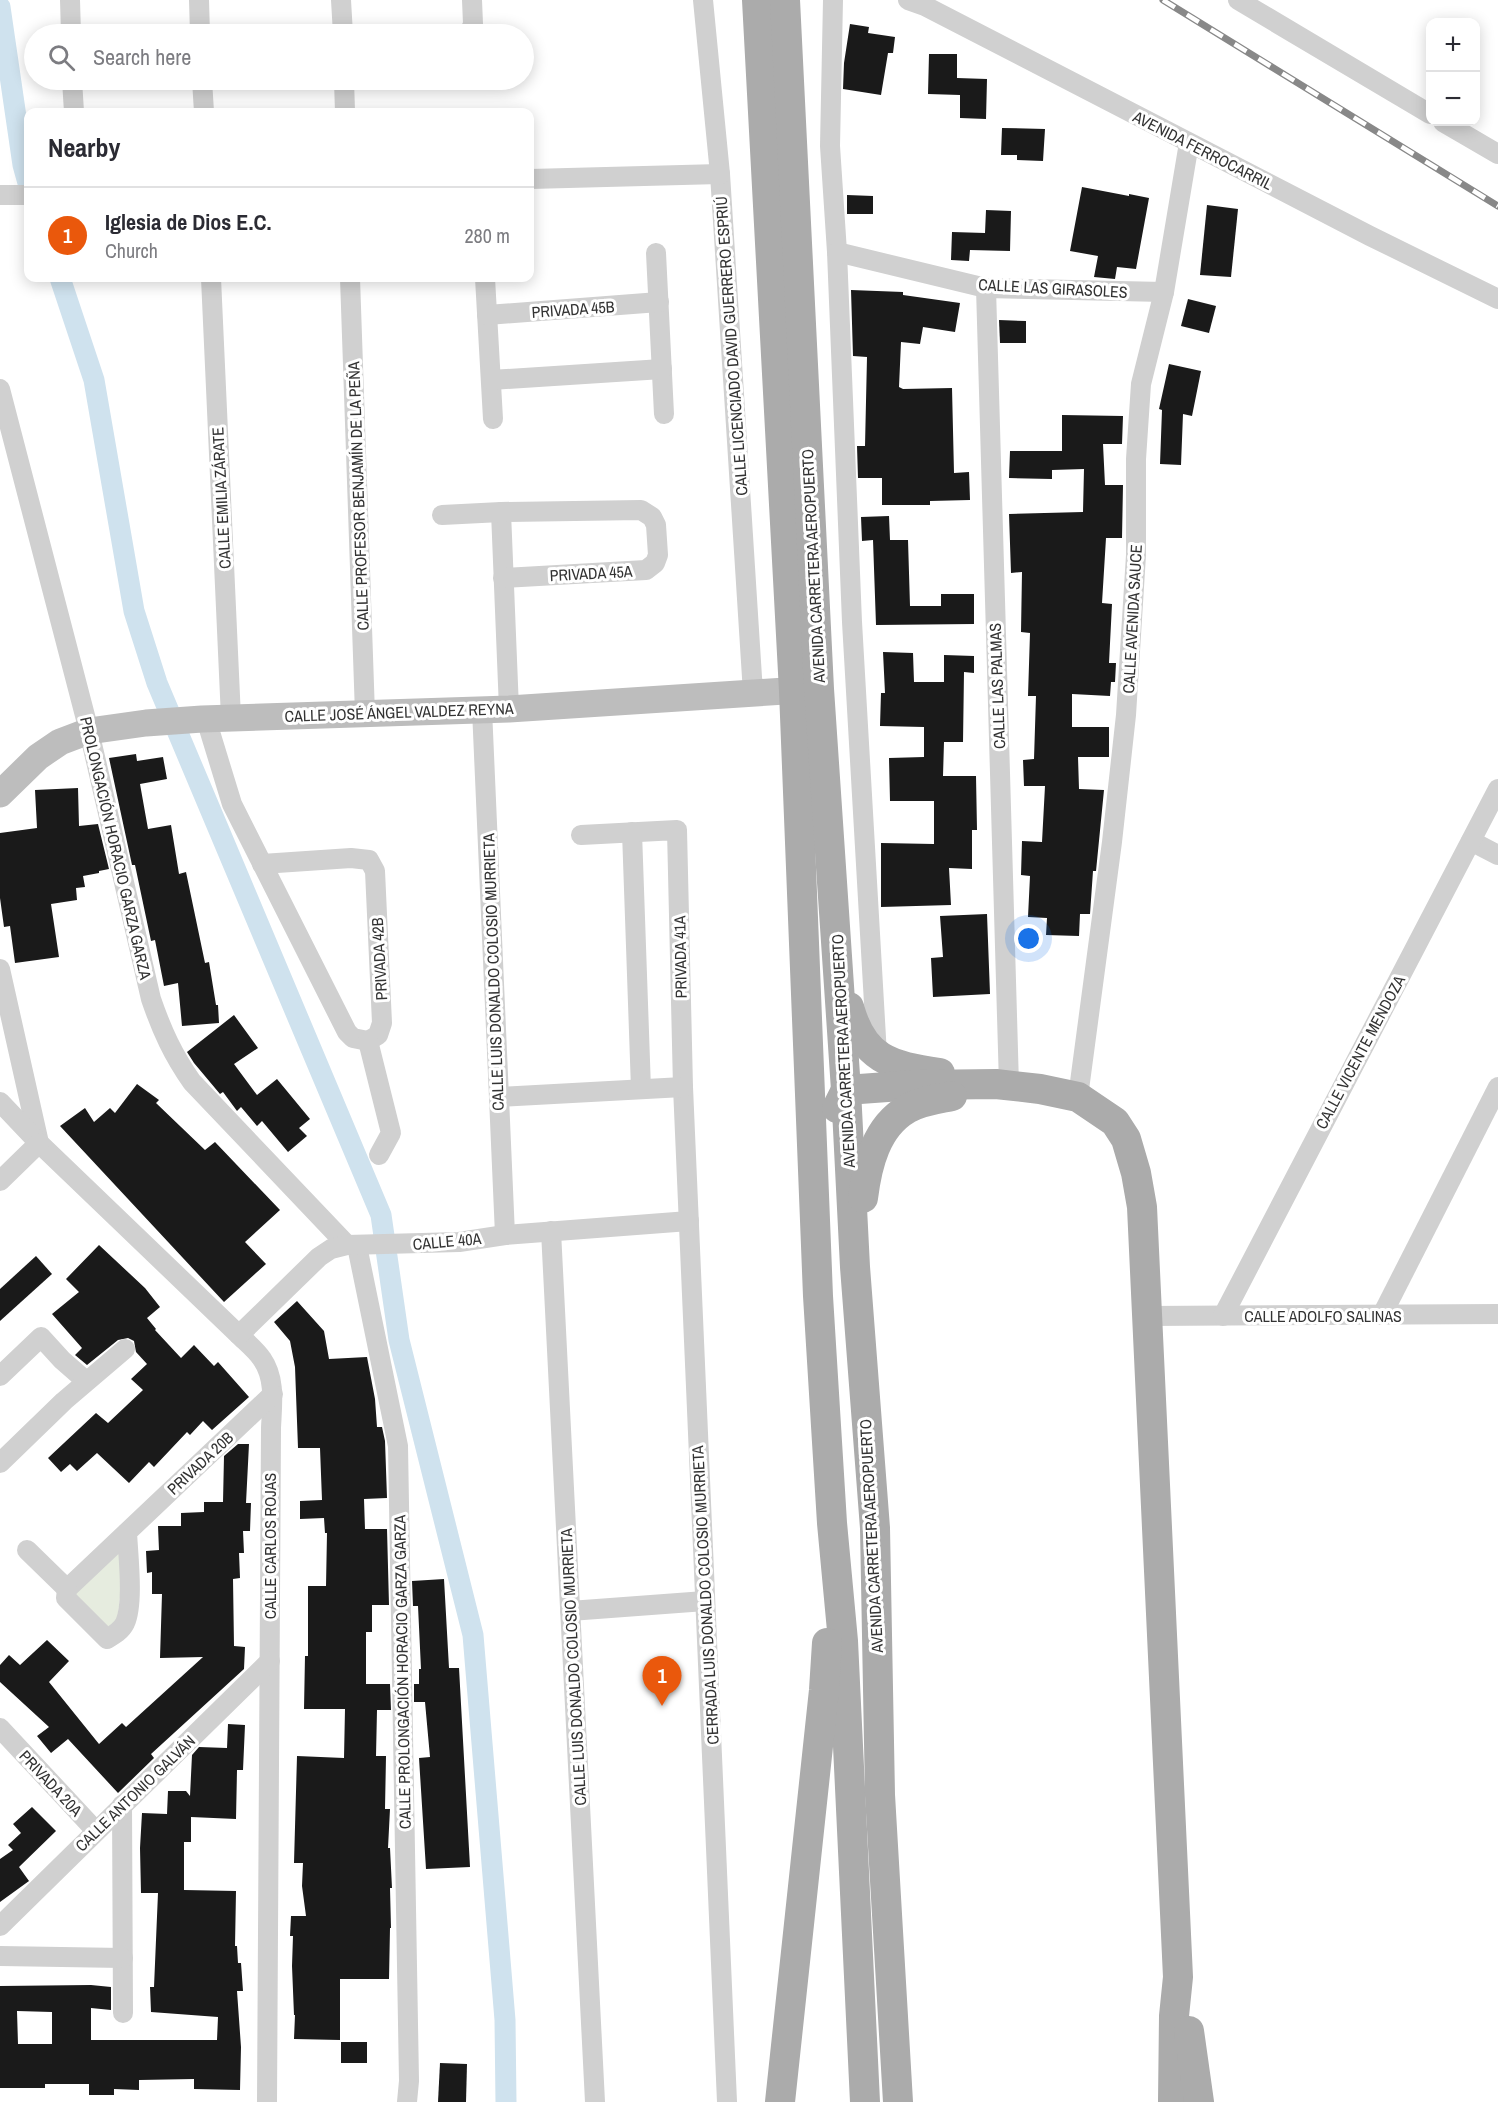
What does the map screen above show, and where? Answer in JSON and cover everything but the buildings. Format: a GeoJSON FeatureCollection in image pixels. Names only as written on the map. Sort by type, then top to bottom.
{"type":"FeatureCollection","features":[{"type":"Feature","properties":{"kind":"main road","name":"AVENIDA CARRETERA AEROPUERTO"},"geometry":{"type":"LineString","coordinates":[[758,0],[807,690],[836,916],[855,1267],[874,1528],[880,1795],[898,2102]]}},
{"type":"Feature","properties":{"kind":"main road","name":"AVENIDA CARRETERA AEROPUERTO"},"geometry":{"type":"LineString","coordinates":[[785,0],[807,690],[816,1240],[832,1523],[843,1641],[865,2102]]}},
{"type":"Feature","properties":{"kind":"main road"},"geometry":{"type":"LineString","coordinates":[[837,948],[854,1024],[864,1043],[877,1055],[898,1065],[1078,1097],[1115,1122],[1126,1139],[1136,1173],[1142,1207],[1178,1977],[1174,2016],[1173,2102]]}},
{"type":"Feature","properties":{"kind":"main road"},"geometry":{"type":"LineString","coordinates":[[816,1240],[835,1112],[846,1090],[915,1085],[1002,1085]]}},
{"type":"Feature","properties":{"kind":"main road"},"geometry":{"type":"LineString","coordinates":[[855,1267],[864,1190],[870,1161],[883,1131],[907,1109],[924,1102],[1002,1085]]}},
{"type":"Feature","properties":{"kind":"main road"},"geometry":{"type":"LineString","coordinates":[[780,2102],[824,1690],[832,1523]]}},
{"type":"Feature","properties":{"kind":"main road"},"geometry":{"type":"LineString","coordinates":[[1178,1977],[1189,2028],[1199,2102]]}},
{"type":"Feature","properties":{"kind":"street"},"geometry":{"type":"LineString","coordinates":[[70,0],[71,24]]}},
{"type":"Feature","properties":{"kind":"street"},"geometry":{"type":"LineString","coordinates":[[199,0],[200,24]]}},
{"type":"Feature","properties":{"kind":"street"},"geometry":{"type":"LineString","coordinates":[[341,0],[342,24]]}},
{"type":"Feature","properties":{"kind":"street"},"geometry":{"type":"LineString","coordinates":[[472,0],[473,24]]}},
{"type":"Feature","properties":{"kind":"street","name":"CALLE LICENCIADO DAVID GUERRERO ESPRIÚ"},"geometry":{"type":"LineString","coordinates":[[703,0],[720,174],[753,693]]}},
{"type":"Feature","properties":{"kind":"street"},"geometry":{"type":"LineString","coordinates":[[833,0],[830,146],[837,252],[852,622],[877,1055]]}},
{"type":"Feature","properties":{"kind":"street","name":"AVENIDA FERROCARRIL"},"geometry":{"type":"LineString","coordinates":[[908,0],[925,6],[1498,299]]}},
{"type":"Feature","properties":{"kind":"street"},"geometry":{"type":"LineString","coordinates":[[1238,0],[1426,111]]}},
{"type":"Feature","properties":{"kind":"street"},"geometry":{"type":"LineString","coordinates":[[73,90],[74,108]]}},
{"type":"Feature","properties":{"kind":"street"},"geometry":{"type":"LineString","coordinates":[[203,90],[204,108]]}},
{"type":"Feature","properties":{"kind":"street"},"geometry":{"type":"LineString","coordinates":[[344,90],[345,108]]}},
{"type":"Feature","properties":{"kind":"street"},"geometry":{"type":"LineString","coordinates":[[1450,126],[1498,154]]}},
{"type":"Feature","properties":{"kind":"street","name":"CALLE AVENIDA SAUCE"},"geometry":{"type":"LineString","coordinates":[[1078,1097],[1112,842],[1126,715],[1136,555],[1136,459],[1141,384],[1164,292],[1189,143]]}},
{"type":"Feature","properties":{"kind":"street"},"geometry":{"type":"LineString","coordinates":[[534,179],[720,174]]}},
{"type":"Feature","properties":{"kind":"street","name":"CALLE LAS GIRASOLES"},"geometry":{"type":"LineString","coordinates":[[837,252],[986,288],[1164,292]]}},
{"type":"Feature","properties":{"kind":"street"},"geometry":{"type":"LineString","coordinates":[[656,253],[664,414]]}},
{"type":"Feature","properties":{"kind":"street","name":"CALLE EMILIA ZÁRATE"},"geometry":{"type":"LineString","coordinates":[[211,282],[213,719],[232,804],[347,1032],[353,1038],[368,1041]]}},
{"type":"Feature","properties":{"kind":"street","name":"CALLE PROFESOR BENJAMÍN DE LA PEÑA"},"geometry":{"type":"LineString","coordinates":[[350,282],[365,714]]}},
{"type":"Feature","properties":{"kind":"street"},"geometry":{"type":"LineString","coordinates":[[485,282],[493,419]]}},
{"type":"Feature","properties":{"kind":"street","name":"CALLE LAS PALMAS"},"geometry":{"type":"LineString","coordinates":[[986,288],[1002,1085]]}},
{"type":"Feature","properties":{"kind":"street","name":"PRIVADA 45B"},"geometry":{"type":"LineString","coordinates":[[487,315],[659,302]]}},
{"type":"Feature","properties":{"kind":"street"},"geometry":{"type":"LineString","coordinates":[[491,380],[662,369]]}},
{"type":"Feature","properties":{"kind":"street","name":"PROLONGACIÓN HORACIO GARZA GARZA"},"geometry":{"type":"LineString","coordinates":[[0,389],[89,731],[151,999],[166,1041],[175,1059],[192,1083],[359,1245]]}},
{"type":"Feature","properties":{"kind":"street","name":"PRIVADA 45A"},"geometry":{"type":"LineString","coordinates":[[442,515],[641,510],[652,516],[656,525],[658,555],[655,563],[646,570],[503,578]]}},
{"type":"Feature","properties":{"kind":"street"},"geometry":{"type":"LineString","coordinates":[[501,512],[509,709]]}},
{"type":"Feature","properties":{"kind":"street","name":"CALLE JOSÉ ÁNGEL VALDEZ REYNA"},"geometry":{"type":"LineString","coordinates":[[0,794],[38,757],[60,742],[89,731],[146,723],[509,709],[807,690]]}},
{"type":"Feature","properties":{"kind":"street","name":"CALLE LUIS DONALDO COLOSIO MURRIETA"},"geometry":{"type":"LineString","coordinates":[[482,709],[504,1235]]}},
{"type":"Feature","properties":{"kind":"street","name":"CALLE VICENTE MENDOZA"},"geometry":{"type":"LineString","coordinates":[[1223,1316],[1498,789]]}},
{"type":"Feature","properties":{"kind":"street","name":"PRIVADA 41A"},"geometry":{"type":"LineString","coordinates":[[581,835],[677,830],[683,1087]]}},
{"type":"Feature","properties":{"kind":"street"},"geometry":{"type":"LineString","coordinates":[[632,832],[641,1089]]}},
{"type":"Feature","properties":{"kind":"street"},"geometry":{"type":"LineString","coordinates":[[1471,841],[1498,855]]}},
{"type":"Feature","properties":{"kind":"street","name":"PRIVADA 42B"},"geometry":{"type":"LineString","coordinates":[[262,864],[351,858],[369,860],[375,871],[382,1023],[378,1035],[368,1041]]}},
{"type":"Feature","properties":{"kind":"street"},"geometry":{"type":"LineString","coordinates":[[0,969],[39,1143],[0,1181]]}},
{"type":"Feature","properties":{"kind":"street"},"geometry":{"type":"LineString","coordinates":[[368,1041],[391,1133],[379,1155]]}},
{"type":"Feature","properties":{"kind":"street"},"geometry":{"type":"LineString","coordinates":[[499,1097],[683,1087]]}},
{"type":"Feature","properties":{"kind":"street","name":"CERRADA LUIS DONALDO COLOSIO MURRIETA"},"geometry":{"type":"LineString","coordinates":[[683,1087],[727,2102]]}},
{"type":"Feature","properties":{"kind":"street"},"geometry":{"type":"LineString","coordinates":[[1382,1315],[1498,1087]]}},
{"type":"Feature","properties":{"kind":"street","name":"CALLE CARLOS ROJAS"},"geometry":{"type":"LineString","coordinates":[[0,1102],[39,1143],[239,1335],[262,1359],[270,1374],[273,1394],[267,2102]]}},
{"type":"Feature","properties":{"kind":"street","name":"CALLE 40A"},"geometry":{"type":"LineString","coordinates":[[239,1335],[319,1257],[331,1249],[359,1245],[459,1242],[504,1235],[689,1221]]}},
{"type":"Feature","properties":{"kind":"street","name":"CALLE LUIS DONALDO COLOSIO MURRIETA"},"geometry":{"type":"LineString","coordinates":[[551,1232],[595,2102]]}},
{"type":"Feature","properties":{"kind":"street","name":"CALLE PROLONGACIÓN HORACIO GARZA GARZA"},"geometry":{"type":"LineString","coordinates":[[359,1245],[398,1446],[409,2057],[407,2102]]}},
{"type":"Feature","properties":{"kind":"street","name":"CALLE ADOLFO SALINAS"},"geometry":{"type":"LineString","coordinates":[[1147,1316],[1498,1314]]}},
{"type":"Feature","properties":{"kind":"street"},"geometry":{"type":"LineString","coordinates":[[0,1376],[41,1337],[86,1381]]}},
{"type":"Feature","properties":{"kind":"street"},"geometry":{"type":"LineString","coordinates":[[0,1463],[86,1381],[125,1349]]}},
{"type":"Feature","properties":{"kind":"street","name":"PRIVADA 20B"},"geometry":{"type":"LineString","coordinates":[[67,1589],[273,1394]]}},
{"type":"Feature","properties":{"kind":"street"},"geometry":{"type":"LineString","coordinates":[[27,1550],[67,1589],[66,1598],[107,1639],[117,1634],[125,1623],[128,1608],[128,1532]]}},
{"type":"Feature","properties":{"kind":"street"},"geometry":{"type":"LineString","coordinates":[[570,1611],[705,1601]]}},
{"type":"Feature","properties":{"kind":"street","name":"CALLE ANTONIO GALVÁN"},"geometry":{"type":"LineString","coordinates":[[0,1926],[270,1661]]}},
{"type":"Feature","properties":{"kind":"street","name":"PRIVADA 20A"},"geometry":{"type":"LineString","coordinates":[[2,1734],[96,1831]]}},
{"type":"Feature","properties":{"kind":"street"},"geometry":{"type":"LineString","coordinates":[[122,1805],[123,2013]]}},
{"type":"Feature","properties":{"kind":"street"},"geometry":{"type":"LineString","coordinates":[[0,1956],[123,1958]]}},
{"type":"Feature","properties":{"kind":"shaded area"},"geometry":{"type":"Polygon","coordinates":[[[127,1532],[116,1634],[67,1589],[127,1532]]]}},
{"type":"Feature","properties":{"kind":"waterway"},"geometry":{"type":"LineString","coordinates":[[0,7],[24,169]]}},
{"type":"Feature","properties":{"kind":"waterway"},"geometry":{"type":"LineString","coordinates":[[61,282],[94,380],[134,611],[157,683],[381,1215],[399,1340],[473,1635],[505,2020],[506,2102]]}},
{"type":"Feature","properties":{"kind":"railway"},"geometry":{"type":"LineString","coordinates":[[1163,0],[1498,206]]}},
{"type":"Feature","properties":{"kind":"place","name":"Iglesia de Dios E.C."},"geometry":{"type":"Point","coordinates":[662,1706]}}]}
